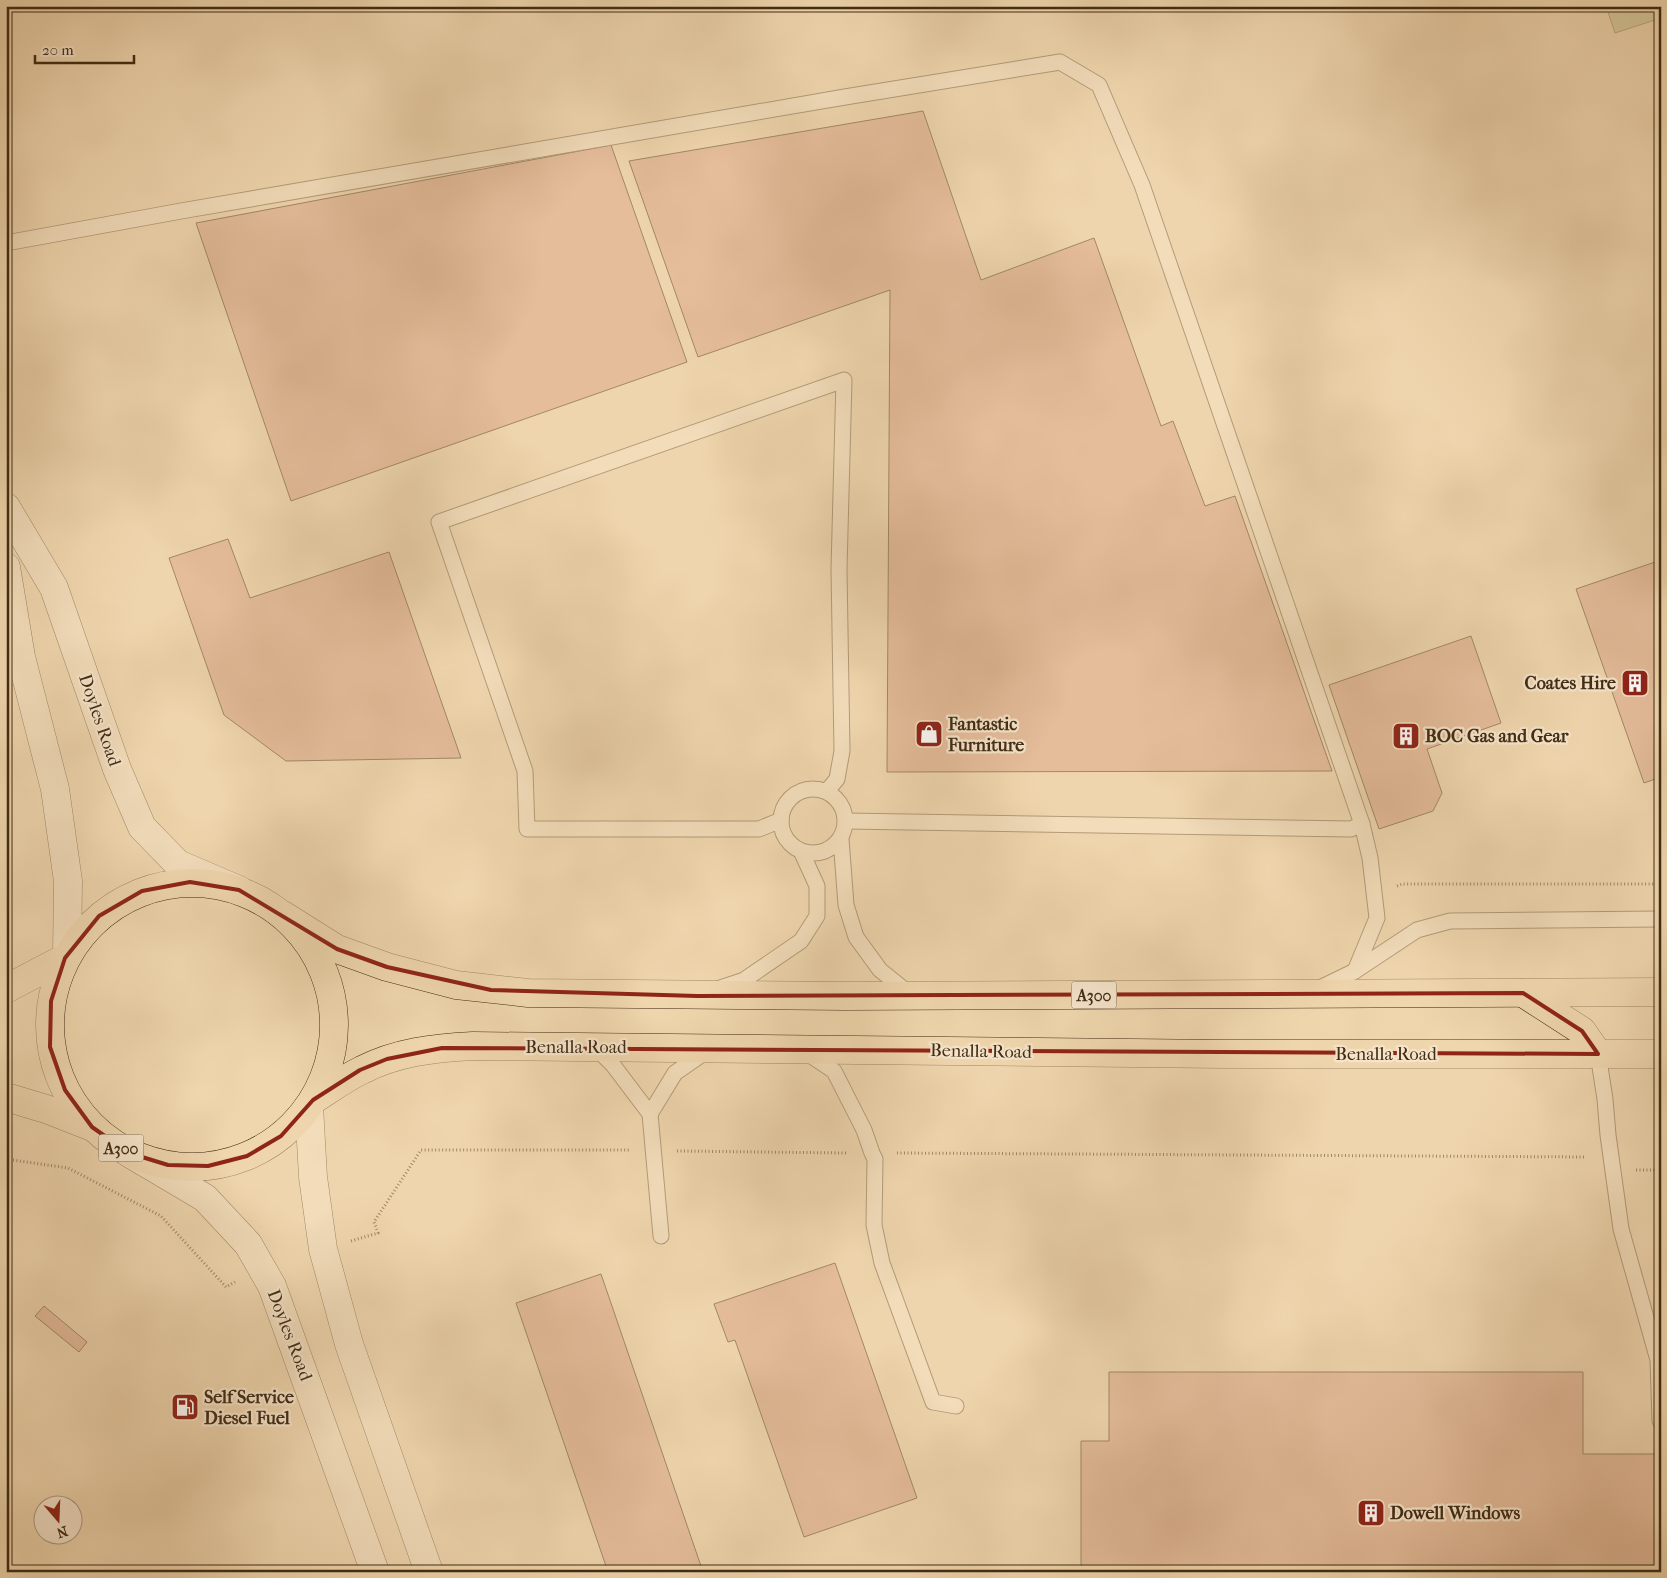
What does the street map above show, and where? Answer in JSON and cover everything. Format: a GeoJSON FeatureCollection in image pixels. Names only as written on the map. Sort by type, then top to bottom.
{"type":"FeatureCollection","features":[{"type":"Feature","properties":{"kind":"highway","name":"A300"},"geometry":{"type":"LineString","coordinates":[[92,1127],[65,1090],[50,1047],[50,1001],[66,956],[98,916],[142,891],[190,882],[239,890],[263,901],[337,949],[387,967],[456,985],[528,993],[697,996],[913,996],[1661,992]]}},
{"type":"Feature","properties":{"kind":"highway","name":"A300"},"geometry":{"type":"LineString","coordinates":[[6,1096],[92,1127],[129,1153],[168,1165],[208,1166],[247,1156],[281,1136],[311,1103],[329,1063],[335,1023],[328,982],[310,945],[283,915]]}},
{"type":"Feature","properties":{"kind":"highway","name":"A300"},"geometry":{"type":"LineString","coordinates":[[6,989],[66,956]]}},
{"type":"Feature","properties":{"kind":"highway"},"geometry":{"type":"LineString","coordinates":[[1524,993],[1582,1031],[1598,1054]]}},
{"type":"Feature","properties":{"kind":"highway","name":"Benalla Road"},"geometry":{"type":"LineString","coordinates":[[311,1103],[360,1070],[387,1059],[417,1051],[473,1046],[1234,1054],[1661,1054]]}},
{"type":"Feature","properties":{"kind":"main road","name":"Doyles Road"},"geometry":{"type":"LineString","coordinates":[[6,507],[54,588],[117,769],[142,827],[178,864],[239,890]]}},
{"type":"Feature","properties":{"kind":"main road"},"geometry":{"type":"LineString","coordinates":[[6,567],[21,658],[55,789],[68,881],[66,956]]}},
{"type":"Feature","properties":{"kind":"main road"},"geometry":{"type":"LineString","coordinates":[[311,1103],[313,1177],[323,1249],[349,1344],[429,1572]]}},
{"type":"Feature","properties":{"kind":"main road","name":"Doyles Road"},"geometry":{"type":"LineString","coordinates":[[129,1153],[206,1198],[248,1244],[276,1295],[375,1572]]}},
{"type":"Feature","properties":{"kind":"lane"},"geometry":{"type":"LineString","coordinates":[[6,243],[826,100],[1060,62],[1099,85],[1142,186],[1362,824],[1370,858],[1378,918],[1355,971]]}},
{"type":"Feature","properties":{"kind":"lane"},"geometry":{"type":"LineString","coordinates":[[781,820],[759,830],[527,829],[525,770],[439,522],[844,380],[839,569],[842,750],[837,780],[827,792]]}},
{"type":"Feature","properties":{"kind":"lane"},"geometry":{"type":"LineString","coordinates":[[806,789],[817,789],[835,796],[845,812],[846,821],[841,838],[835,846],[827,851],[810,853],[792,846],[782,830],[781,820],[782,810],[788,800],[806,789]]}},
{"type":"Feature","properties":{"kind":"lane"},"geometry":{"type":"LineString","coordinates":[[846,821],[1351,829],[1362,824]]}},
{"type":"Feature","properties":{"kind":"lane"},"geometry":{"type":"LineString","coordinates":[[841,838],[846,905],[856,938],[880,970],[913,996]]}},
{"type":"Feature","properties":{"kind":"lane"},"geometry":{"type":"LineString","coordinates":[[697,996],[744,980],[801,940],[817,916],[817,886],[801,851]]}},
{"type":"Feature","properties":{"kind":"lane"},"geometry":{"type":"LineString","coordinates":[[1307,994],[1355,971],[1418,930],[1450,921],[1661,919]]}},
{"type":"Feature","properties":{"kind":"lane"},"geometry":{"type":"LineString","coordinates":[[595,1047],[613,1065],[650,1114],[661,1236]]}},
{"type":"Feature","properties":{"kind":"lane"},"geometry":{"type":"LineString","coordinates":[[650,1114],[676,1073],[709,1049]]}},
{"type":"Feature","properties":{"kind":"lane"},"geometry":{"type":"LineString","coordinates":[[801,1050],[834,1071],[864,1130],[874,1159],[874,1225],[882,1263],[933,1402],[956,1406]]}},
{"type":"Feature","properties":{"kind":"lane"},"geometry":{"type":"LineString","coordinates":[[1598,1054],[1621,1229],[1658,1360],[1660,1421]]}},
{"type":"Feature","properties":{"kind":"path"},"geometry":{"type":"LineString","coordinates":[[1375,896],[1402,884],[1661,884]]}},
{"type":"Feature","properties":{"kind":"path"},"geometry":{"type":"LineString","coordinates":[[323,1249],[378,1233],[374,1222],[420,1150],[1611,1157],[1635,1170],[1661,1170]]}},
{"type":"Feature","properties":{"kind":"path"},"geometry":{"type":"LineString","coordinates":[[6,1159],[68,1168],[161,1216],[226,1287],[262,1268]]}},
{"type":"Feature","properties":{"kind":"highlighted area"},"geometry":{"type":"Polygon","coordinates":[[[190,882],[239,890],[337,949],[387,967],[491,990],[697,996],[1523,993],[1582,1031],[1598,1054],[442,1048],[387,1059],[360,1070],[313,1100],[281,1136],[247,1156],[208,1166],[168,1165],[129,1153],[92,1127],[65,1090],[50,1047],[51,1001],[65,958],[99,916],[142,891],[190,882]]]}},
{"type":"Feature","properties":{"kind":"green space"},"geometry":{"type":"Polygon","coordinates":[[[1606,6],[1661,6],[1661,18],[1615,33],[1606,6]]]}},
{"type":"Feature","properties":{"kind":"building"},"geometry":{"type":"Polygon","coordinates":[[[923,111],[981,280],[1094,238],[1161,426],[1173,421],[1205,506],[1235,496],[1332,771],[887,772],[890,290],[698,357],[629,161],[923,111]]]}},
{"type":"Feature","properties":{"kind":"building"},"geometry":{"type":"Polygon","coordinates":[[[611,145],[687,362],[291,501],[196,223],[611,145]]]}},
{"type":"Feature","properties":{"kind":"building"},"geometry":{"type":"Polygon","coordinates":[[[228,539],[250,598],[389,552],[461,758],[286,761],[224,715],[169,558],[228,539]]]}},
{"type":"Feature","properties":{"kind":"building","name":"Coates Hire"},"geometry":{"type":"Polygon","coordinates":[[[1661,560],[1661,777],[1644,783],[1576,589],[1661,560]]]}},
{"type":"Feature","properties":{"kind":"building","name":"BOC Gas and Gear"},"geometry":{"type":"Polygon","coordinates":[[[1471,636],[1501,723],[1427,749],[1442,793],[1433,811],[1379,829],[1329,685],[1471,636]]]}},
{"type":"Feature","properties":{"kind":"building"},"geometry":{"type":"Polygon","coordinates":[[[835,1263],[917,1498],[804,1537],[735,1340],[728,1342],[714,1304],[835,1263]]]}},
{"type":"Feature","properties":{"kind":"building"},"geometry":{"type":"Polygon","coordinates":[[[601,1274],[703,1572],[608,1572],[516,1303],[601,1274]]]}},
{"type":"Feature","properties":{"kind":"building"},"geometry":{"type":"Polygon","coordinates":[[[44,1306],[87,1342],[79,1352],[35,1316],[44,1306]]]}},
{"type":"Feature","properties":{"kind":"building","name":"Dowell Windows"},"geometry":{"type":"Polygon","coordinates":[[[1109,1372],[1583,1372],[1583,1454],[1661,1454],[1661,1572],[1081,1572],[1081,1441],[1109,1441],[1109,1372]]]}},
{"type":"Feature","properties":{"kind":"place","name":"Coates Hire"},"geometry":{"type":"Point","coordinates":[1635,683]}},
{"type":"Feature","properties":{"kind":"place","name":"Fantastic Furniture"},"geometry":{"type":"Point","coordinates":[929,734]}},
{"type":"Feature","properties":{"kind":"place","name":"BOC Gas and Gear"},"geometry":{"type":"Point","coordinates":[1406,736]}},
{"type":"Feature","properties":{"kind":"place","name":"Self Service Diesel Fuel"},"geometry":{"type":"Point","coordinates":[185,1407]}},
{"type":"Feature","properties":{"kind":"place","name":"Dowell Windows"},"geometry":{"type":"Point","coordinates":[1371,1513]}}]}
